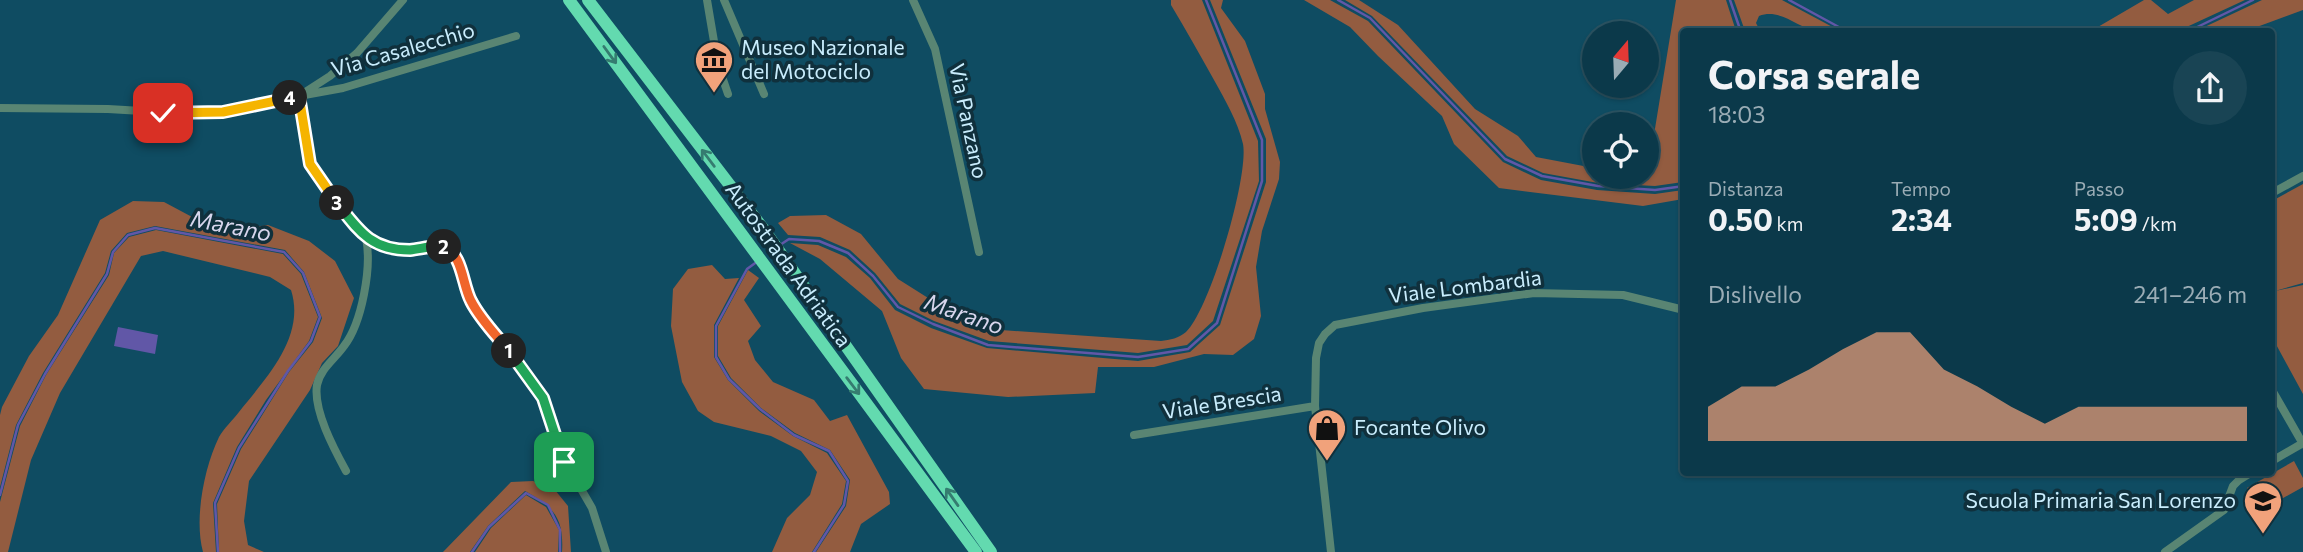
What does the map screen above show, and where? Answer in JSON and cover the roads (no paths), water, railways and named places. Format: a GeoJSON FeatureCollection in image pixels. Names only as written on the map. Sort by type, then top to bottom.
{"type":"FeatureCollection","features":[{"type":"Feature","properties":{"kind":"highway","name":"Autostrada Adriatica"},"geometry":{"type":"LineString","coordinates":[[569,0],[976,552]]}},
{"type":"Feature","properties":{"kind":"highway","name":"Autostrada Adriatica"},"geometry":{"type":"LineString","coordinates":[[588,0],[765,231],[992,552]]}},
{"type":"Feature","properties":{"kind":"street","name":"Via Casalecchio"},"geometry":{"type":"LineString","coordinates":[[299,96],[330,76],[357,53],[403,0]]}},
{"type":"Feature","properties":{"kind":"street"},"geometry":{"type":"LineString","coordinates":[[707,0],[718,65],[728,94]]}},
{"type":"Feature","properties":{"kind":"street"},"geometry":{"type":"LineString","coordinates":[[724,0],[764,94]]}},
{"type":"Feature","properties":{"kind":"street","name":"Via Panzano"},"geometry":{"type":"LineString","coordinates":[[913,0],[935,49],[979,252]]}},
{"type":"Feature","properties":{"kind":"street","name":"Via Casalecchio"},"geometry":{"type":"LineString","coordinates":[[0,108],[108,109],[193,114],[223,112],[343,88],[516,36]]}},
{"type":"Feature","properties":{"kind":"street"},"geometry":{"type":"LineString","coordinates":[[299,96],[310,164],[322,184],[366,239],[394,249],[411,250],[436,246],[454,253],[470,300],[543,398],[559,451],[592,508],[606,552]]}},
{"type":"Feature","properties":{"kind":"street"},"geometry":{"type":"LineString","coordinates":[[2275,191],[2303,176]]}},
{"type":"Feature","properties":{"kind":"street"},"geometry":{"type":"LineString","coordinates":[[346,471],[320,412],[317,385],[322,372],[347,344],[362,303],[369,266],[366,239]]}},
{"type":"Feature","properties":{"kind":"street","name":"Viale Lombardia"},"geometry":{"type":"LineString","coordinates":[[1315,406],[1319,344],[1335,325],[1423,307],[1534,293],[1623,295],[1680,309]]}},
{"type":"Feature","properties":{"kind":"street"},"geometry":{"type":"LineString","coordinates":[[2275,395],[2303,443],[2275,459]]}},
{"type":"Feature","properties":{"kind":"street"},"geometry":{"type":"LineString","coordinates":[[1315,406],[1331,552]]}},
{"type":"Feature","properties":{"kind":"street","name":"Viale Brescia"},"geometry":{"type":"LineString","coordinates":[[1133,435],[1315,406]]}},
{"type":"Feature","properties":{"kind":"street"},"geometry":{"type":"LineString","coordinates":[[2165,552],[2224,510],[2233,486],[2246,476]]}},
{"type":"Feature","properties":{"kind":"waterway","name":"Marano"},"geometry":{"type":"LineString","coordinates":[[780,245],[789,239],[819,241],[848,253],[873,276],[898,307],[988,345],[1138,357],[1188,349],[1217,323],[1262,181],[1262,140],[1206,0]]}},
{"type":"Feature","properties":{"kind":"waterway","name":"Marano"},"geometry":{"type":"LineString","coordinates":[[1338,0],[1370,18],[1505,159],[1542,176],[1598,186],[1655,190],[1680,187]]}},
{"type":"Feature","properties":{"kind":"waterway","name":"Marano"},"geometry":{"type":"LineString","coordinates":[[1730,0],[1740,28]]}},
{"type":"Feature","properties":{"kind":"waterway","name":"Marano"},"geometry":{"type":"LineString","coordinates":[[1789,0],[1841,28]]}},
{"type":"Feature","properties":{"kind":"waterway","name":"Marano"},"geometry":{"type":"LineString","coordinates":[[2195,28],[2253,0]]}},
{"type":"Feature","properties":{"kind":"waterway","name":"Marano"},"geometry":{"type":"LineString","coordinates":[[0,495],[18,425],[45,374],[107,274],[113,252],[128,235],[155,228],[284,252],[303,273],[320,317],[311,341],[288,371],[239,448],[215,503],[218,552]]}},
{"type":"Feature","properties":{"kind":"waterway","name":"Marano"},"geometry":{"type":"LineString","coordinates":[[758,261],[747,269],[716,326],[716,357],[729,379],[760,409],[794,435],[829,451],[848,481],[844,505],[814,552]]}},
{"type":"Feature","properties":{"kind":"waterway","name":"Marano"},"geometry":{"type":"LineString","coordinates":[[472,552],[489,527],[526,493],[548,505],[560,530],[560,552]]}},
{"type":"Feature","properties":{"kind":"place","name":"Museo Nazionale del Motociclo"},"geometry":{"type":"Point","coordinates":[714,94]}},
{"type":"Feature","properties":{"kind":"place","name":"Focante Olivo"},"geometry":{"type":"Point","coordinates":[1327,462]}},
{"type":"Feature","properties":{"kind":"place","name":"Scuola Primaria San Lorenzo"},"geometry":{"type":"Point","coordinates":[2263,535]}}]}
